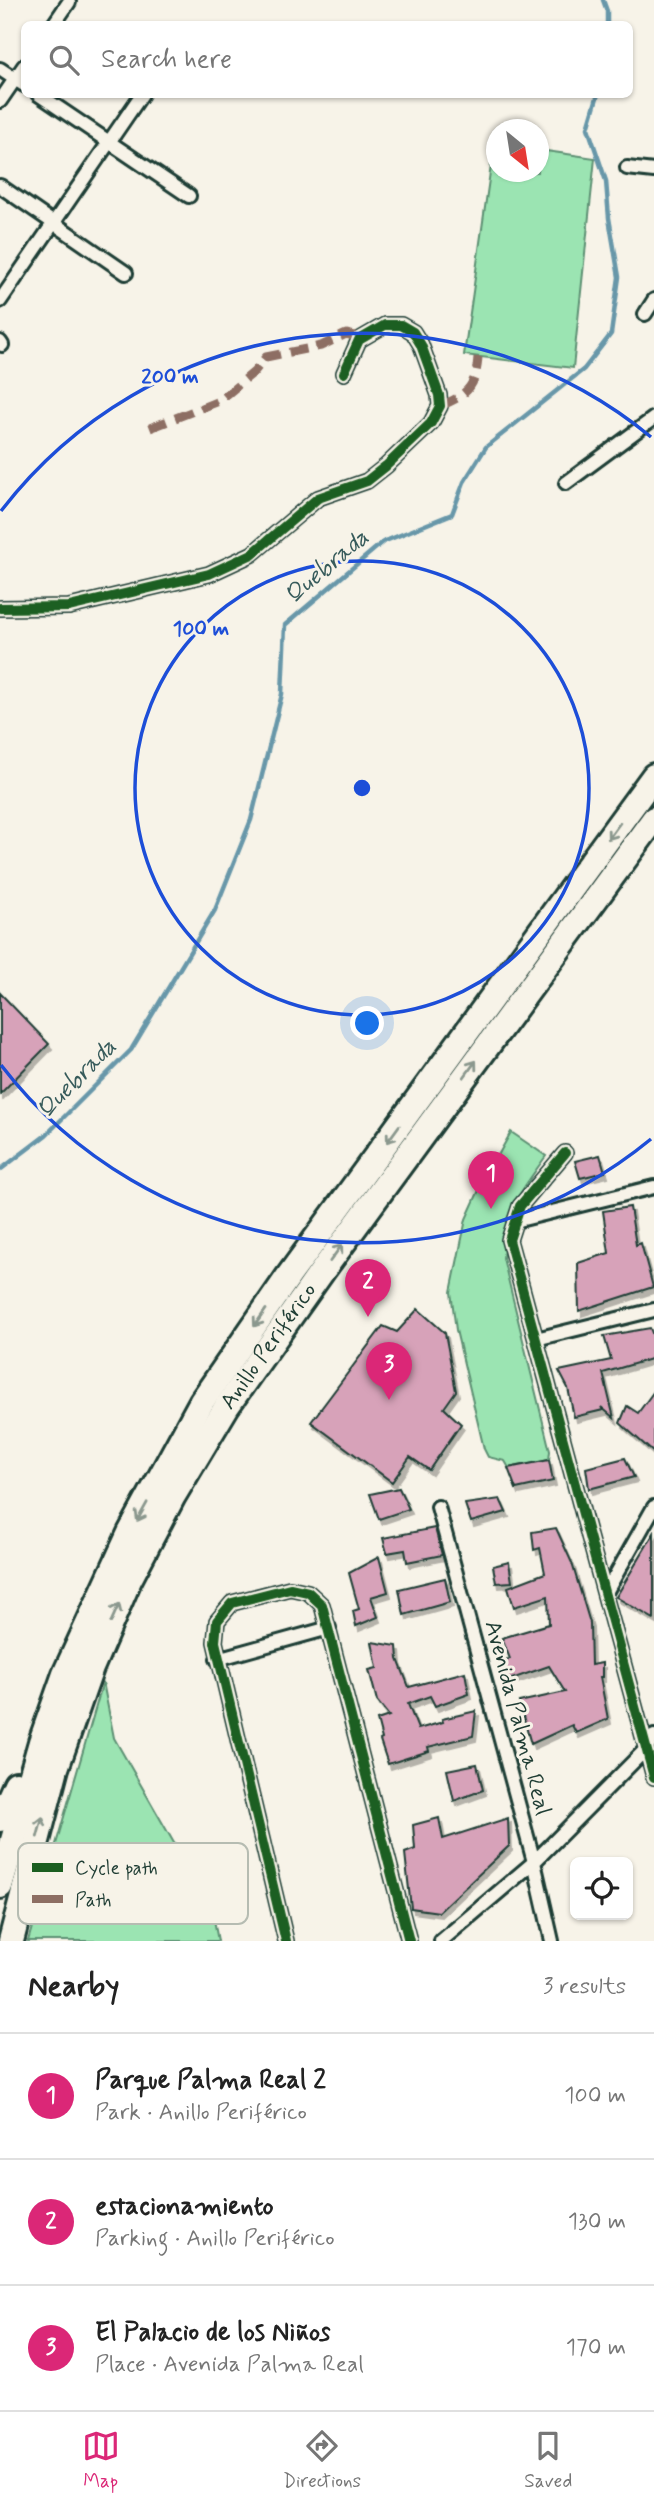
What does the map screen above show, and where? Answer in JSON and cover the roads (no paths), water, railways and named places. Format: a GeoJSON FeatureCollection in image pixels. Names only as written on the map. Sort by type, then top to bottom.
{"type":"FeatureCollection","features":[{"type":"Feature","properties":{"kind":"highway","name":"Anillo Periférico"},"geometry":{"type":"LineString","coordinates":[[0,1886],[41,1742],[65,1674],[130,1533],[202,1401],[290,1274],[654,776]]}},
{"type":"Feature","properties":{"kind":"highway","name":"Anillo Periférico"},"geometry":{"type":"LineString","coordinates":[[36,1843],[55,1768],[91,1668],[130,1580],[173,1496],[227,1406],[315,1281],[654,819]]}},
{"type":"Feature","properties":{"kind":"highway"},"geometry":{"type":"LineString","coordinates":[[0,1819],[41,1742]]}},
{"type":"Feature","properties":{"kind":"highway","name":"Anillo Periférico"},"geometry":{"type":"LineString","coordinates":[[11,1941],[18,1913]]}},
{"type":"Feature","properties":{"kind":"street"},"geometry":{"type":"LineString","coordinates":[[56,21],[69,2]]}},
{"type":"Feature","properties":{"kind":"street"},"geometry":{"type":"LineString","coordinates":[[0,68],[20,82],[0,101]]}},
{"type":"Feature","properties":{"kind":"street"},"geometry":{"type":"LineString","coordinates":[[44,98],[108,144],[189,196]]}},
{"type":"Feature","properties":{"kind":"street"},"geometry":{"type":"LineString","coordinates":[[0,301],[139,98]]}},
{"type":"Feature","properties":{"kind":"street"},"geometry":{"type":"LineString","coordinates":[[627,168],[654,172]]}},
{"type":"Feature","properties":{"kind":"street"},"geometry":{"type":"LineString","coordinates":[[0,186],[126,273]]}},
{"type":"Feature","properties":{"kind":"street"},"geometry":{"type":"LineString","coordinates":[[645,314],[654,300]]}},
{"type":"Feature","properties":{"kind":"street"},"geometry":{"type":"LineString","coordinates":[[0,608],[69,607],[209,573],[252,554],[318,498],[367,481],[431,423],[440,406],[439,395],[421,345],[413,332],[401,326],[385,325],[359,340],[344,373]]}},
{"type":"Feature","properties":{"kind":"street"},"geometry":{"type":"LineString","coordinates":[[566,483],[654,418]]}},
{"type":"Feature","properties":{"kind":"street"},"geometry":{"type":"LineString","coordinates":[[565,1153],[520,1206],[509,1240],[654,1777]]}},
{"type":"Feature","properties":{"kind":"street"},"geometry":{"type":"LineString","coordinates":[[515,1222],[654,1187]]}},
{"type":"Feature","properties":{"kind":"street"},"geometry":{"type":"LineString","coordinates":[[536,1339],[654,1310]]}},
{"type":"Feature","properties":{"kind":"street","name":"Avenida Palma Real"},"geometry":{"type":"LineString","coordinates":[[438,1507],[534,1862],[552,1941]]}},
{"type":"Feature","properties":{"kind":"street"},"geometry":{"type":"LineString","coordinates":[[605,1594],[654,1507]]}},
{"type":"Feature","properties":{"kind":"street"},"geometry":{"type":"LineString","coordinates":[[286,1941],[215,1642],[217,1621],[232,1603],[290,1588],[309,1592],[322,1605],[409,1941]]}},
{"type":"Feature","properties":{"kind":"street"},"geometry":{"type":"LineString","coordinates":[[217,1659],[329,1628]]}},
{"type":"Feature","properties":{"kind":"street"},"geometry":{"type":"LineString","coordinates":[[441,1941],[534,1862],[646,1749],[654,1736]]}},
{"type":"Feature","properties":{"kind":"waterway","name":"Quebrada"},"geometry":{"type":"LineString","coordinates":[[603,0],[607,21]]}},
{"type":"Feature","properties":{"kind":"waterway","name":"Quebrada"},"geometry":{"type":"LineString","coordinates":[[0,1170],[46,1135],[131,1050],[215,910],[251,820],[282,694],[285,625],[383,542],[452,514],[464,482],[486,447],[584,369],[611,334],[619,277],[606,181],[588,128],[597,98]]}},
{"type":"Feature","properties":{"kind":"place","name":"Parque Palma Real 2"},"geometry":{"type":"Point","coordinates":[491,1209]}},
{"type":"Feature","properties":{"kind":"place","name":"estacionamiento"},"geometry":{"type":"Point","coordinates":[368,1317]}},
{"type":"Feature","properties":{"kind":"place","name":"El Palacio de los Niños"},"geometry":{"type":"Point","coordinates":[389,1400]}}]}
